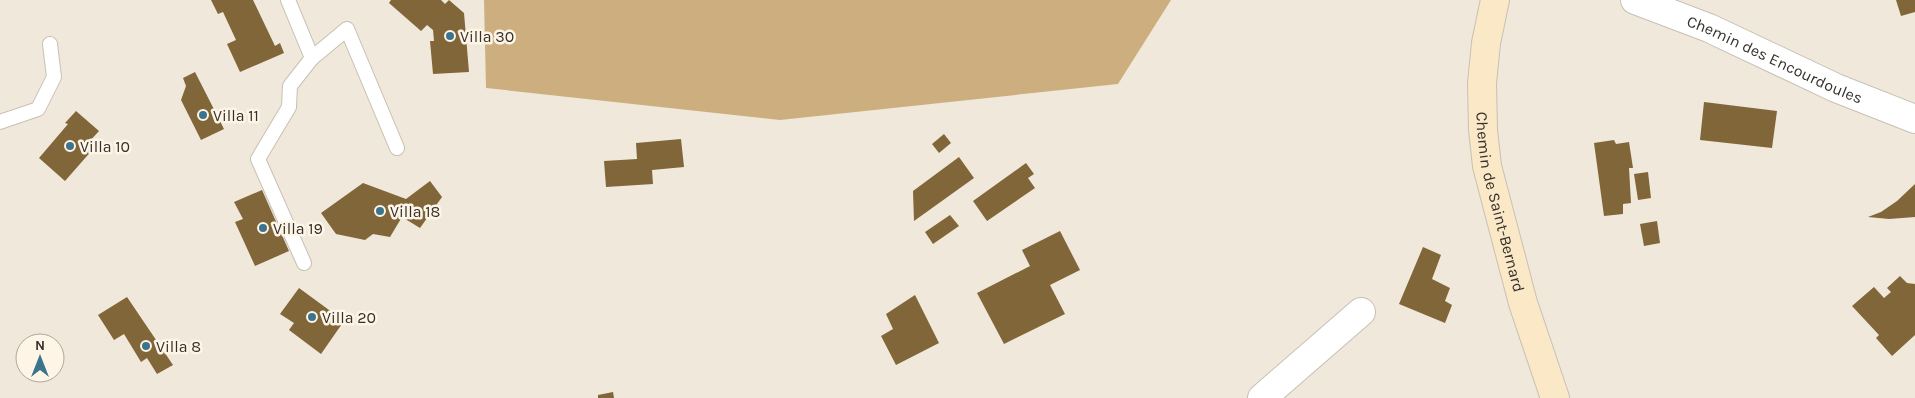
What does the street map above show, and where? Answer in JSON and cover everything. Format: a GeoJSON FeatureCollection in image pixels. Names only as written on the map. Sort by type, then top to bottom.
{"type":"FeatureCollection","features":[{"type":"Feature","properties":{"kind":"main road","name":"Chemin de Saint-Bernard"},"geometry":{"type":"LineString","coordinates":[[1495,0],[1486,43],[1482,83],[1483,130],[1487,166],[1523,304],[1555,398]]}},
{"type":"Feature","properties":{"kind":"street","name":"Chemin des Encourdoules"},"geometry":{"type":"LineString","coordinates":[[1635,0],[1709,28],[1836,88],[1915,119]]}},
{"type":"Feature","properties":{"kind":"street"},"geometry":{"type":"LineString","coordinates":[[1262,398],[1360,312]]}},
{"type":"Feature","properties":{"kind":"lane"},"geometry":{"type":"LineString","coordinates":[[288,0],[312,58]]}},
{"type":"Feature","properties":{"kind":"lane"},"geometry":{"type":"LineString","coordinates":[[304,263],[258,160],[289,107],[290,86],[312,58],[347,29],[396,148]]}},
{"type":"Feature","properties":{"kind":"lane"},"geometry":{"type":"LineString","coordinates":[[0,122],[38,109],[54,77],[50,44]]}},
{"type":"Feature","properties":{"kind":"shaded area"},"geometry":{"type":"Polygon","coordinates":[[[484,0],[1171,0],[1118,84],[780,120],[486,88],[484,0]]]}},
{"type":"Feature","properties":{"kind":"building"},"geometry":{"type":"Polygon","coordinates":[[[211,0],[253,0],[275,46],[280,43],[284,53],[240,72],[227,44],[236,40],[223,12],[218,14],[211,0]]]}},
{"type":"Feature","properties":{"kind":"building","name":"Villa 30"},"geometry":{"type":"Polygon","coordinates":[[[391,0],[441,0],[445,4],[449,0],[464,13],[469,72],[433,74],[430,41],[434,41],[433,30],[427,25],[421,31],[389,3],[391,0]]]}},
{"type":"Feature","properties":{"kind":"building"},"geometry":{"type":"Polygon","coordinates":[[[1896,0],[1915,0],[1915,12],[1901,16],[1896,0]]]}},
{"type":"Feature","properties":{"kind":"building","name":"Villa 11"},"geometry":{"type":"Polygon","coordinates":[[[195,72],[224,129],[201,140],[181,100],[186,86],[183,78],[195,72]]]}},
{"type":"Feature","properties":{"kind":"building"},"geometry":{"type":"Polygon","coordinates":[[[1704,102],[1777,111],[1772,148],[1700,140],[1704,102]]]}},
{"type":"Feature","properties":{"kind":"building","name":"Villa 10"},"geometry":{"type":"Polygon","coordinates":[[[76,111],[99,131],[88,143],[94,148],[65,181],[39,158],[68,124],[65,123],[76,111]]]}},
{"type":"Feature","properties":{"kind":"building"},"geometry":{"type":"Polygon","coordinates":[[[944,134],[951,143],[939,153],[932,144],[944,134]]]}},
{"type":"Feature","properties":{"kind":"building"},"geometry":{"type":"Polygon","coordinates":[[[681,139],[684,167],[652,170],[653,184],[606,187],[604,161],[637,159],[636,143],[681,139]]]}},
{"type":"Feature","properties":{"kind":"building"},"geometry":{"type":"Polygon","coordinates":[[[1614,140],[1616,144],[1629,142],[1633,168],[1629,168],[1631,203],[1623,204],[1623,214],[1604,216],[1594,143],[1614,140]]]}},
{"type":"Feature","properties":{"kind":"building"},"geometry":{"type":"Polygon","coordinates":[[[959,157],[974,178],[914,221],[913,191],[959,157]]]}},
{"type":"Feature","properties":{"kind":"building"},"geometry":{"type":"Polygon","coordinates":[[[1026,163],[1034,174],[1028,178],[1035,188],[987,221],[973,201],[1026,163]]]}},
{"type":"Feature","properties":{"kind":"building"},"geometry":{"type":"Polygon","coordinates":[[[1648,172],[1651,198],[1638,200],[1634,174],[1648,172]]]}},
{"type":"Feature","properties":{"kind":"building","name":"Villa 18"},"geometry":{"type":"Polygon","coordinates":[[[430,181],[442,197],[420,228],[402,217],[390,237],[373,234],[365,240],[336,234],[321,213],[363,183],[406,199],[430,181]]]}},
{"type":"Feature","properties":{"kind":"building"},"geometry":{"type":"Polygon","coordinates":[[[1915,184],[1915,217],[1889,219],[1868,217],[1881,212],[1897,201],[1915,184]]]}},
{"type":"Feature","properties":{"kind":"building","name":"Villa 19"},"geometry":{"type":"Polygon","coordinates":[[[262,190],[289,251],[255,266],[235,222],[243,219],[234,202],[262,190]]]}},
{"type":"Feature","properties":{"kind":"building"},"geometry":{"type":"Polygon","coordinates":[[[950,215],[959,226],[933,244],[925,232],[950,215]]]}},
{"type":"Feature","properties":{"kind":"building"},"geometry":{"type":"Polygon","coordinates":[[[1657,221],[1660,243],[1644,246],[1640,224],[1657,221]]]}},
{"type":"Feature","properties":{"kind":"building"},"geometry":{"type":"Polygon","coordinates":[[[1060,231],[1080,270],[1050,285],[1065,314],[1004,344],[977,293],[1030,266],[1022,250],[1060,231]]]}},
{"type":"Feature","properties":{"kind":"building"},"geometry":{"type":"Polygon","coordinates":[[[1423,247],[1441,255],[1432,279],[1450,288],[1445,301],[1452,305],[1445,323],[1399,304],[1423,247]]]}},
{"type":"Feature","properties":{"kind":"building"},"geometry":{"type":"Polygon","coordinates":[[[1900,276],[1907,283],[1915,284],[1915,335],[1892,356],[1876,338],[1879,335],[1852,306],[1874,287],[1884,298],[1891,292],[1887,288],[1900,276]]]}},
{"type":"Feature","properties":{"kind":"building","name":"Villa 20"},"geometry":{"type":"Polygon","coordinates":[[[299,288],[344,321],[321,354],[289,330],[294,323],[280,314],[299,288]]]}},
{"type":"Feature","properties":{"kind":"building"},"geometry":{"type":"Polygon","coordinates":[[[915,295],[939,343],[896,365],[881,336],[893,329],[886,314],[915,295]]]}},
{"type":"Feature","properties":{"kind":"building","name":"Villa 8"},"geometry":{"type":"Polygon","coordinates":[[[127,297],[173,365],[157,374],[147,358],[141,362],[124,334],[114,340],[98,315],[127,297]]]}},
{"type":"Feature","properties":{"kind":"building"},"geometry":{"type":"Polygon","coordinates":[[[613,392],[614,398],[598,398],[598,395],[613,392]]]}},
{"type":"Feature","properties":{"kind":"place","name":"Villa 30"},"geometry":{"type":"Point","coordinates":[450,36]}},
{"type":"Feature","properties":{"kind":"place","name":"Villa 11"},"geometry":{"type":"Point","coordinates":[203,115]}},
{"type":"Feature","properties":{"kind":"place","name":"Villa 10"},"geometry":{"type":"Point","coordinates":[70,146]}},
{"type":"Feature","properties":{"kind":"place","name":"Villa 18"},"geometry":{"type":"Point","coordinates":[380,211]}},
{"type":"Feature","properties":{"kind":"place","name":"Villa 19"},"geometry":{"type":"Point","coordinates":[263,228]}},
{"type":"Feature","properties":{"kind":"place","name":"Villa 20"},"geometry":{"type":"Point","coordinates":[312,317]}},
{"type":"Feature","properties":{"kind":"place","name":"Villa 8"},"geometry":{"type":"Point","coordinates":[146,346]}}]}
